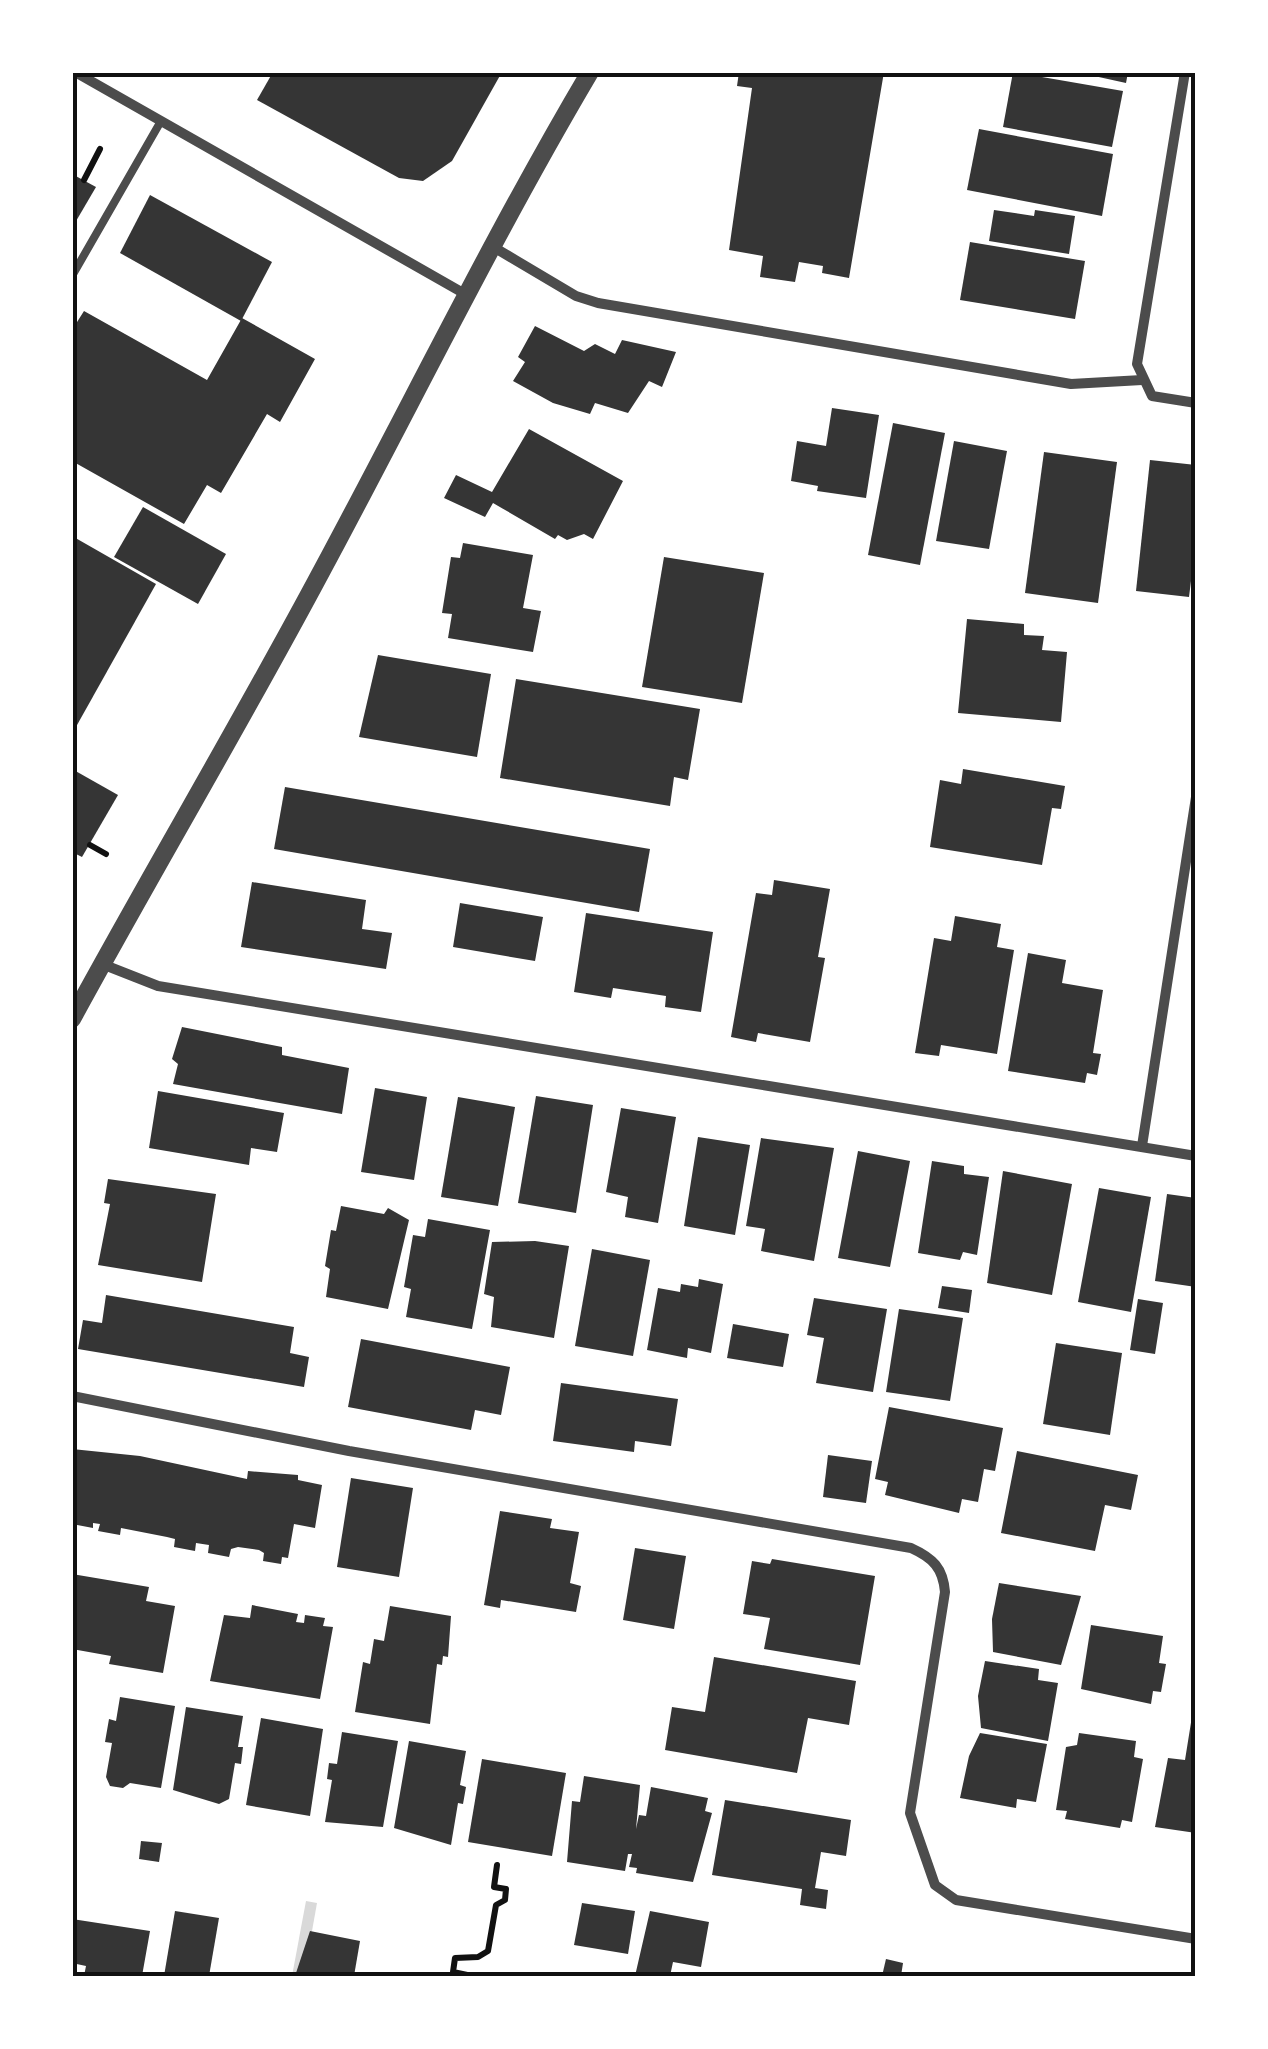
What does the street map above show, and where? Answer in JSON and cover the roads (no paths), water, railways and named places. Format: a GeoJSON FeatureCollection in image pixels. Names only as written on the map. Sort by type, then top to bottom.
{"type":"FeatureCollection","features":[{"type":"Feature","properties":{"kind":"street"},"geometry":{"type":"LineString","coordinates":[[75,72],[465,294]]}},
{"type":"Feature","properties":{"kind":"street"},"geometry":{"type":"LineString","coordinates":[[75,1008],[249,708],[490,245],[590,72]]}},
{"type":"Feature","properties":{"kind":"street"},"geometry":{"type":"LineString","coordinates":[[1186,72],[1137,364],[1152,396],[1196,403]]}},
{"type":"Feature","properties":{"kind":"street"},"geometry":{"type":"LineString","coordinates":[[490,245],[576,296],[598,303],[1071,384],[1142,380]]}},
{"type":"Feature","properties":{"kind":"street"},"geometry":{"type":"LineString","coordinates":[[1142,1146],[1196,797]]}},
{"type":"Feature","properties":{"kind":"street"},"geometry":{"type":"LineString","coordinates":[[102,964],[158,986],[1196,1156]]}},
{"type":"Feature","properties":{"kind":"street"},"geometry":{"type":"LineString","coordinates":[[72,1396],[348,1451],[910,1548],[928,1556],[944,1574],[945,1592],[910,1813],[935,1885],[956,1900],[1196,1940]]}},
{"type":"Feature","properties":{"kind":"lane"},"geometry":{"type":"LineString","coordinates":[[72,276],[161,121]]}}]}
